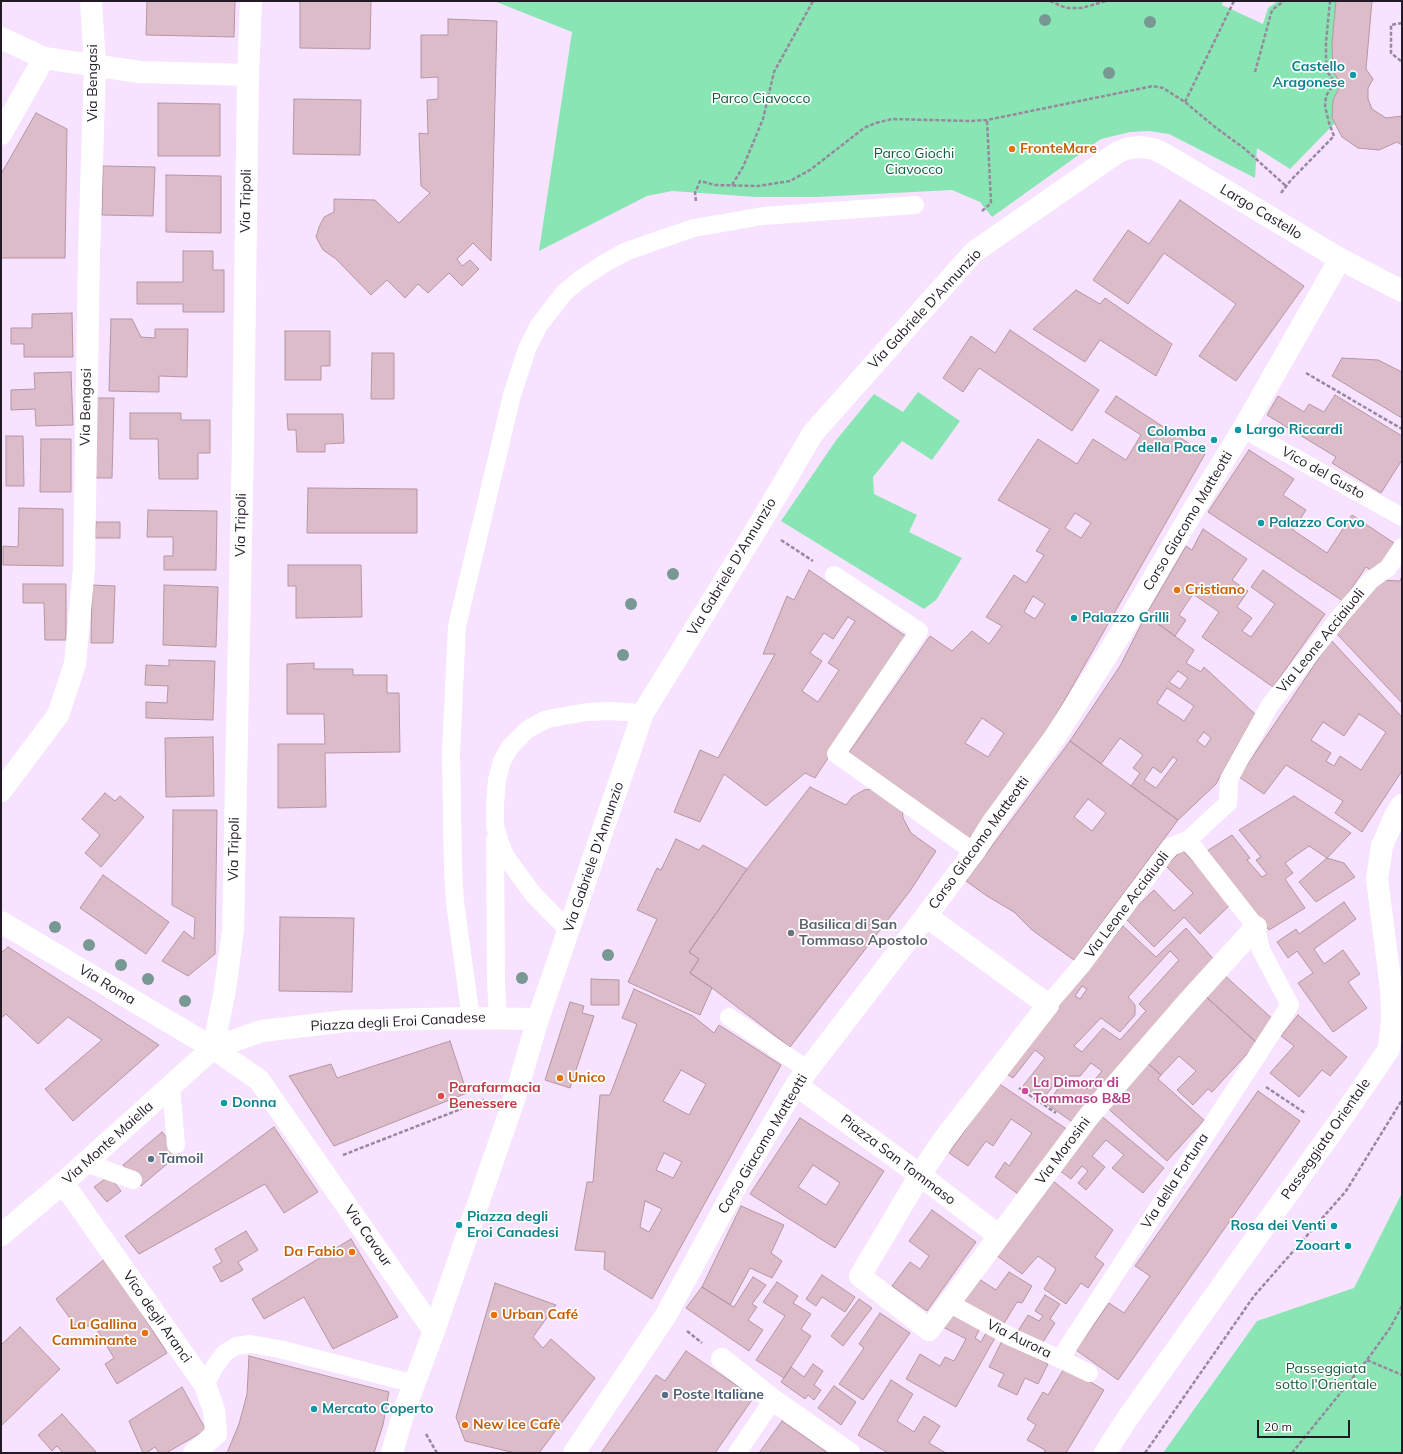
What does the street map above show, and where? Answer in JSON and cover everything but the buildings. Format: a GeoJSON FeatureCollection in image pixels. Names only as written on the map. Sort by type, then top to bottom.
{"type":"FeatureCollection","features":[{"type":"Feature","properties":{"kind":"street","name":"Via Bengasi"},"geometry":{"type":"LineString","coordinates":[[1,791],[58,715],[75,664],[84,567],[89,254],[95,66],[92,1]]}},
{"type":"Feature","properties":{"kind":"street","name":"Via Tripoli"},"geometry":{"type":"LineString","coordinates":[[213,1048],[225,990],[233,930],[248,75],[251,1]]}},
{"type":"Feature","properties":{"kind":"street"},"geometry":{"type":"LineString","coordinates":[[1,38],[44,58],[95,66],[140,72],[248,75]]}},
{"type":"Feature","properties":{"kind":"street"},"geometry":{"type":"LineString","coordinates":[[1,134],[44,58]]}},
{"type":"Feature","properties":{"kind":"street","name":"Largo Castello"},"geometry":{"type":"LineString","coordinates":[[1118,152],[1129,148],[1141,147],[1154,149],[1340,259],[1402,291]]}},
{"type":"Feature","properties":{"kind":"street","name":"Via Gabriele D'Annunzio"},"geometry":{"type":"LineString","coordinates":[[517,1091],[538,1019],[643,713],[759,525],[813,433],[974,252],[1118,152]]}},
{"type":"Feature","properties":{"kind":"street","name":"Corso Giacomo Matteotti"},"geometry":{"type":"LineString","coordinates":[[574,1453],[666,1315],[735,1188],[802,1077],[974,852],[993,822],[1054,737],[1119,636],[1243,429],[1340,259]]}},
{"type":"Feature","properties":{"kind":"street","name":"Passeggiata Orientale"},"geometry":{"type":"LineString","coordinates":[[1104,1453],[1389,1050],[1392,1018],[1390,988],[1377,879],[1382,846],[1402,805]]}},
{"type":"Feature","properties":{"kind":"street"},"geometry":{"type":"LineString","coordinates":[[926,916],[1048,1005]]}},
{"type":"Feature","properties":{"kind":"street","name":"Via Roma"},"geometry":{"type":"LineString","coordinates":[[3,926],[213,1048]]}},
{"type":"Feature","properties":{"kind":"street","name":"Via Morosini"},"geometry":{"type":"LineString","coordinates":[[929,1330],[1079,1129],[1138,1058],[1230,954],[1256,927]]}},
{"type":"Feature","properties":{"kind":"street","name":"Via Leone Acciaiuoli"},"geometry":{"type":"LineString","coordinates":[[929,1330],[860,1276],[920,1175],[944,1139],[1048,1005]]}},
{"type":"Feature","properties":{"kind":"street","name":"Piazza degli Eroi Canadese"},"geometry":{"type":"LineString","coordinates":[[213,1048],[262,1031],[346,1021],[471,1018],[538,1019]]}},
{"type":"Feature","properties":{"kind":"street","name":"Via Monte Maiella"},"geometry":{"type":"LineString","coordinates":[[1,1235],[86,1163],[213,1048]]}},
{"type":"Feature","properties":{"kind":"street","name":"Via Cavour"},"geometry":{"type":"LineString","coordinates":[[213,1048],[259,1080],[434,1331]]}},
{"type":"Feature","properties":{"kind":"street","name":"Piazza San Tommaso"},"geometry":{"type":"LineString","coordinates":[[802,1077],[920,1175],[999,1236]]}},
{"type":"Feature","properties":{"kind":"street"},"geometry":{"type":"LineString","coordinates":[[392,1453],[404,1411],[434,1331],[517,1091]]}},
{"type":"Feature","properties":{"kind":"street","name":"Vico degli Aranci"},"geometry":{"type":"LineString","coordinates":[[63,1183],[205,1385],[214,1410],[216,1434],[194,1453]]}},
{"type":"Feature","properties":{"kind":"street"},"geometry":{"type":"LineString","coordinates":[[722,1359],[773,1400],[849,1453]]}},
{"type":"Feature","properties":{"kind":"lane"},"geometry":{"type":"LineString","coordinates":[[471,1018],[454,903],[451,752],[457,626],[512,395],[527,349],[540,325],[564,293],[578,281],[604,263],[625,252],[647,244],[701,227],[763,216],[915,205]]}},
{"type":"Feature","properties":{"kind":"lane","name":"Vico del Gusto"},"geometry":{"type":"LineString","coordinates":[[1243,429],[1402,517]]}},
{"type":"Feature","properties":{"kind":"lane","name":"Via Leone Acciaiuoli"},"geometry":{"type":"LineString","coordinates":[[1048,1005],[1081,966],[1170,847],[1188,840],[1228,803],[1229,779],[1270,705],[1341,615],[1371,580],[1388,568],[1402,547]]}},
{"type":"Feature","properties":{"kind":"lane"},"geometry":{"type":"LineString","coordinates":[[834,575],[919,630],[836,754],[974,852]]}},
{"type":"Feature","properties":{"kind":"lane"},"geometry":{"type":"LineString","coordinates":[[498,1018],[495,938],[495,804],[496,788],[502,761],[510,747],[528,729],[547,719],[587,712],[610,710],[643,713]]}},
{"type":"Feature","properties":{"kind":"lane"},"geometry":{"type":"LineString","coordinates":[[496,826],[506,857],[533,894],[569,931]]}},
{"type":"Feature","properties":{"kind":"lane"},"geometry":{"type":"LineString","coordinates":[[1188,840],[1256,927]]}},
{"type":"Feature","properties":{"kind":"lane","name":"Via della Fortuna"},"geometry":{"type":"LineString","coordinates":[[1060,1358],[1290,1005],[1261,950],[1256,927]]}},
{"type":"Feature","properties":{"kind":"lane"},"geometry":{"type":"LineString","coordinates":[[728,1017],[802,1077]]}},
{"type":"Feature","properties":{"kind":"lane"},"geometry":{"type":"LineString","coordinates":[[171,1086],[176,1145]]}},
{"type":"Feature","properties":{"kind":"lane"},"geometry":{"type":"LineString","coordinates":[[86,1163],[133,1180]]}},
{"type":"Feature","properties":{"kind":"lane","name":"Via Aurora"},"geometry":{"type":"LineString","coordinates":[[949,1303],[1009,1336],[1060,1358],[1089,1373]]}},
{"type":"Feature","properties":{"kind":"lane"},"geometry":{"type":"LineString","coordinates":[[205,1385],[215,1366],[225,1353],[236,1346],[250,1344],[279,1349],[415,1384]]}},
{"type":"Feature","properties":{"kind":"lane"},"geometry":{"type":"LineString","coordinates":[[737,1453],[773,1400]]}},
{"type":"Feature","properties":{"kind":"path"},"geometry":{"type":"LineString","coordinates":[[732,185],[743,167],[763,119],[774,72],[813,1]]}},
{"type":"Feature","properties":{"kind":"path"},"geometry":{"type":"LineString","coordinates":[[1050,1],[1066,8],[1082,8],[1106,1]]}},
{"type":"Feature","properties":{"kind":"path"},"geometry":{"type":"LineString","coordinates":[[1185,102],[1234,1]]}},
{"type":"Feature","properties":{"kind":"path"},"geometry":{"type":"LineString","coordinates":[[1255,72],[1272,10],[1284,1]]}},
{"type":"Feature","properties":{"kind":"path"},"geometry":{"type":"LineString","coordinates":[[701,227],[695,192],[700,181],[715,185],[758,186],[790,181],[810,170],[864,128],[876,123],[892,119],[987,120],[1153,86],[1163,88],[1185,102],[1215,128],[1245,149],[1286,186],[1334,136],[1328,123],[1326,106],[1326,96],[1335,82],[1328,73],[1326,60],[1326,42],[1330,1]]}},
{"type":"Feature","properties":{"kind":"path"},"geometry":{"type":"LineString","coordinates":[[1402,23],[1390,25],[1391,53],[1402,62]]}},
{"type":"Feature","properties":{"kind":"path"},"geometry":{"type":"LineString","coordinates":[[979,213],[991,203],[987,120]]}},
{"type":"Feature","properties":{"kind":"path"},"geometry":{"type":"LineString","coordinates":[[1283,360],[1402,429]]}},
{"type":"Feature","properties":{"kind":"path"},"geometry":{"type":"LineString","coordinates":[[759,525],[834,575]]}},
{"type":"Feature","properties":{"kind":"path"},"geometry":{"type":"LineString","coordinates":[[996,1072],[1079,1129]]}},
{"type":"Feature","properties":{"kind":"path"},"geometry":{"type":"LineString","coordinates":[[1245,1074],[1305,1113]]}},
{"type":"Feature","properties":{"kind":"path"},"geometry":{"type":"LineString","coordinates":[[318,1164],[517,1091]]}},
{"type":"Feature","properties":{"kind":"path"},"geometry":{"type":"LineString","coordinates":[[1145,1453],[1254,1296],[1346,1191],[1402,1100]]}},
{"type":"Feature","properties":{"kind":"path"},"geometry":{"type":"LineString","coordinates":[[1292,1453],[1367,1360],[1390,1328],[1402,1306]]}},
{"type":"Feature","properties":{"kind":"path"},"geometry":{"type":"LineString","coordinates":[[666,1315],[722,1359]]}},
{"type":"Feature","properties":{"kind":"path"},"geometry":{"type":"LineString","coordinates":[[1367,1360],[1402,1375]]}},
{"type":"Feature","properties":{"kind":"green space","name":"Parco Ciavocco"},"geometry":{"type":"Polygon","coordinates":[[[494,1],[1223,1],[1222,5],[1263,24],[1268,8],[1278,1],[1336,1],[1332,43],[1333,71],[1341,84],[1333,100],[1332,118],[1335,123],[1290,169],[1257,148],[1255,178],[1169,134],[1149,131],[1130,132],[1101,139],[992,217],[980,202],[952,190],[817,197],[756,197],[672,191],[647,196],[539,251],[572,32],[494,1]]]}},
{"type":"Feature","properties":{"kind":"green space"},"geometry":{"type":"Polygon","coordinates":[[[918,392],[960,421],[932,460],[902,441],[873,477],[874,494],[917,515],[909,532],[962,558],[936,600],[924,609],[781,521],[837,439],[874,394],[903,412],[918,392]]]}},
{"type":"Feature","properties":{"kind":"green space","name":"Passeggiata sotto l'Orientale"},"geometry":{"type":"Polygon","coordinates":[[[1402,1193],[1402,1453],[1163,1453],[1257,1321],[1354,1288],[1402,1193]]]}},
{"type":"Feature","properties":{"kind":"place","name":"Castello Aragonese"},"geometry":{"type":"Point","coordinates":[1353,75]}},
{"type":"Feature","properties":{"kind":"place","name":"FronteMare"},"geometry":{"type":"Point","coordinates":[1012,149]}},
{"type":"Feature","properties":{"kind":"place","name":"Largo Riccardi"},"geometry":{"type":"Point","coordinates":[1238,430]}},
{"type":"Feature","properties":{"kind":"place","name":"Colomba della Pace"},"geometry":{"type":"Point","coordinates":[1214,440]}},
{"type":"Feature","properties":{"kind":"place","name":"Palazzo Corvo"},"geometry":{"type":"Point","coordinates":[1261,523]}},
{"type":"Feature","properties":{"kind":"place","name":"Cristiano"},"geometry":{"type":"Point","coordinates":[1177,590]}},
{"type":"Feature","properties":{"kind":"place","name":"Palazzo Grilli"},"geometry":{"type":"Point","coordinates":[1074,618]}},
{"type":"Feature","properties":{"kind":"place","name":"Basilica di San Tommaso Apostolo"},"geometry":{"type":"Point","coordinates":[791,933]}},
{"type":"Feature","properties":{"kind":"place","name":"Unico"},"geometry":{"type":"Point","coordinates":[560,1078]}},
{"type":"Feature","properties":{"kind":"place","name":"La Dimora di Tommaso B&B"},"geometry":{"type":"Point","coordinates":[1025,1091]}},
{"type":"Feature","properties":{"kind":"place","name":"Parafarmacia Benessere"},"geometry":{"type":"Point","coordinates":[441,1096]}},
{"type":"Feature","properties":{"kind":"place","name":"Donna"},"geometry":{"type":"Point","coordinates":[224,1103]}},
{"type":"Feature","properties":{"kind":"place","name":"Tamoil"},"geometry":{"type":"Point","coordinates":[151,1159]}},
{"type":"Feature","properties":{"kind":"place","name":"Piazza degli Eroi Canadesi"},"geometry":{"type":"Point","coordinates":[459,1225]}},
{"type":"Feature","properties":{"kind":"place","name":"Rosa dei Venti"},"geometry":{"type":"Point","coordinates":[1334,1226]}},
{"type":"Feature","properties":{"kind":"place","name":"Zooart"},"geometry":{"type":"Point","coordinates":[1348,1246]}},
{"type":"Feature","properties":{"kind":"place","name":"Da Fabio"},"geometry":{"type":"Point","coordinates":[352,1252]}},
{"type":"Feature","properties":{"kind":"place","name":"Urban Café"},"geometry":{"type":"Point","coordinates":[494,1315]}},
{"type":"Feature","properties":{"kind":"place","name":"La Gallina Camminante"},"geometry":{"type":"Point","coordinates":[145,1333]}},
{"type":"Feature","properties":{"kind":"place","name":"Poste Italiane"},"geometry":{"type":"Point","coordinates":[665,1395]}},
{"type":"Feature","properties":{"kind":"place","name":"Mercato Coperto"},"geometry":{"type":"Point","coordinates":[314,1409]}},
{"type":"Feature","properties":{"kind":"place","name":"New Ice Cafè"},"geometry":{"type":"Point","coordinates":[465,1425]}},
{"type":"Feature","properties":{"kind":"park label","name":"Parco Giochi Ciavocco"},"geometry":{"type":"Point","coordinates":[914,162]}}]}
